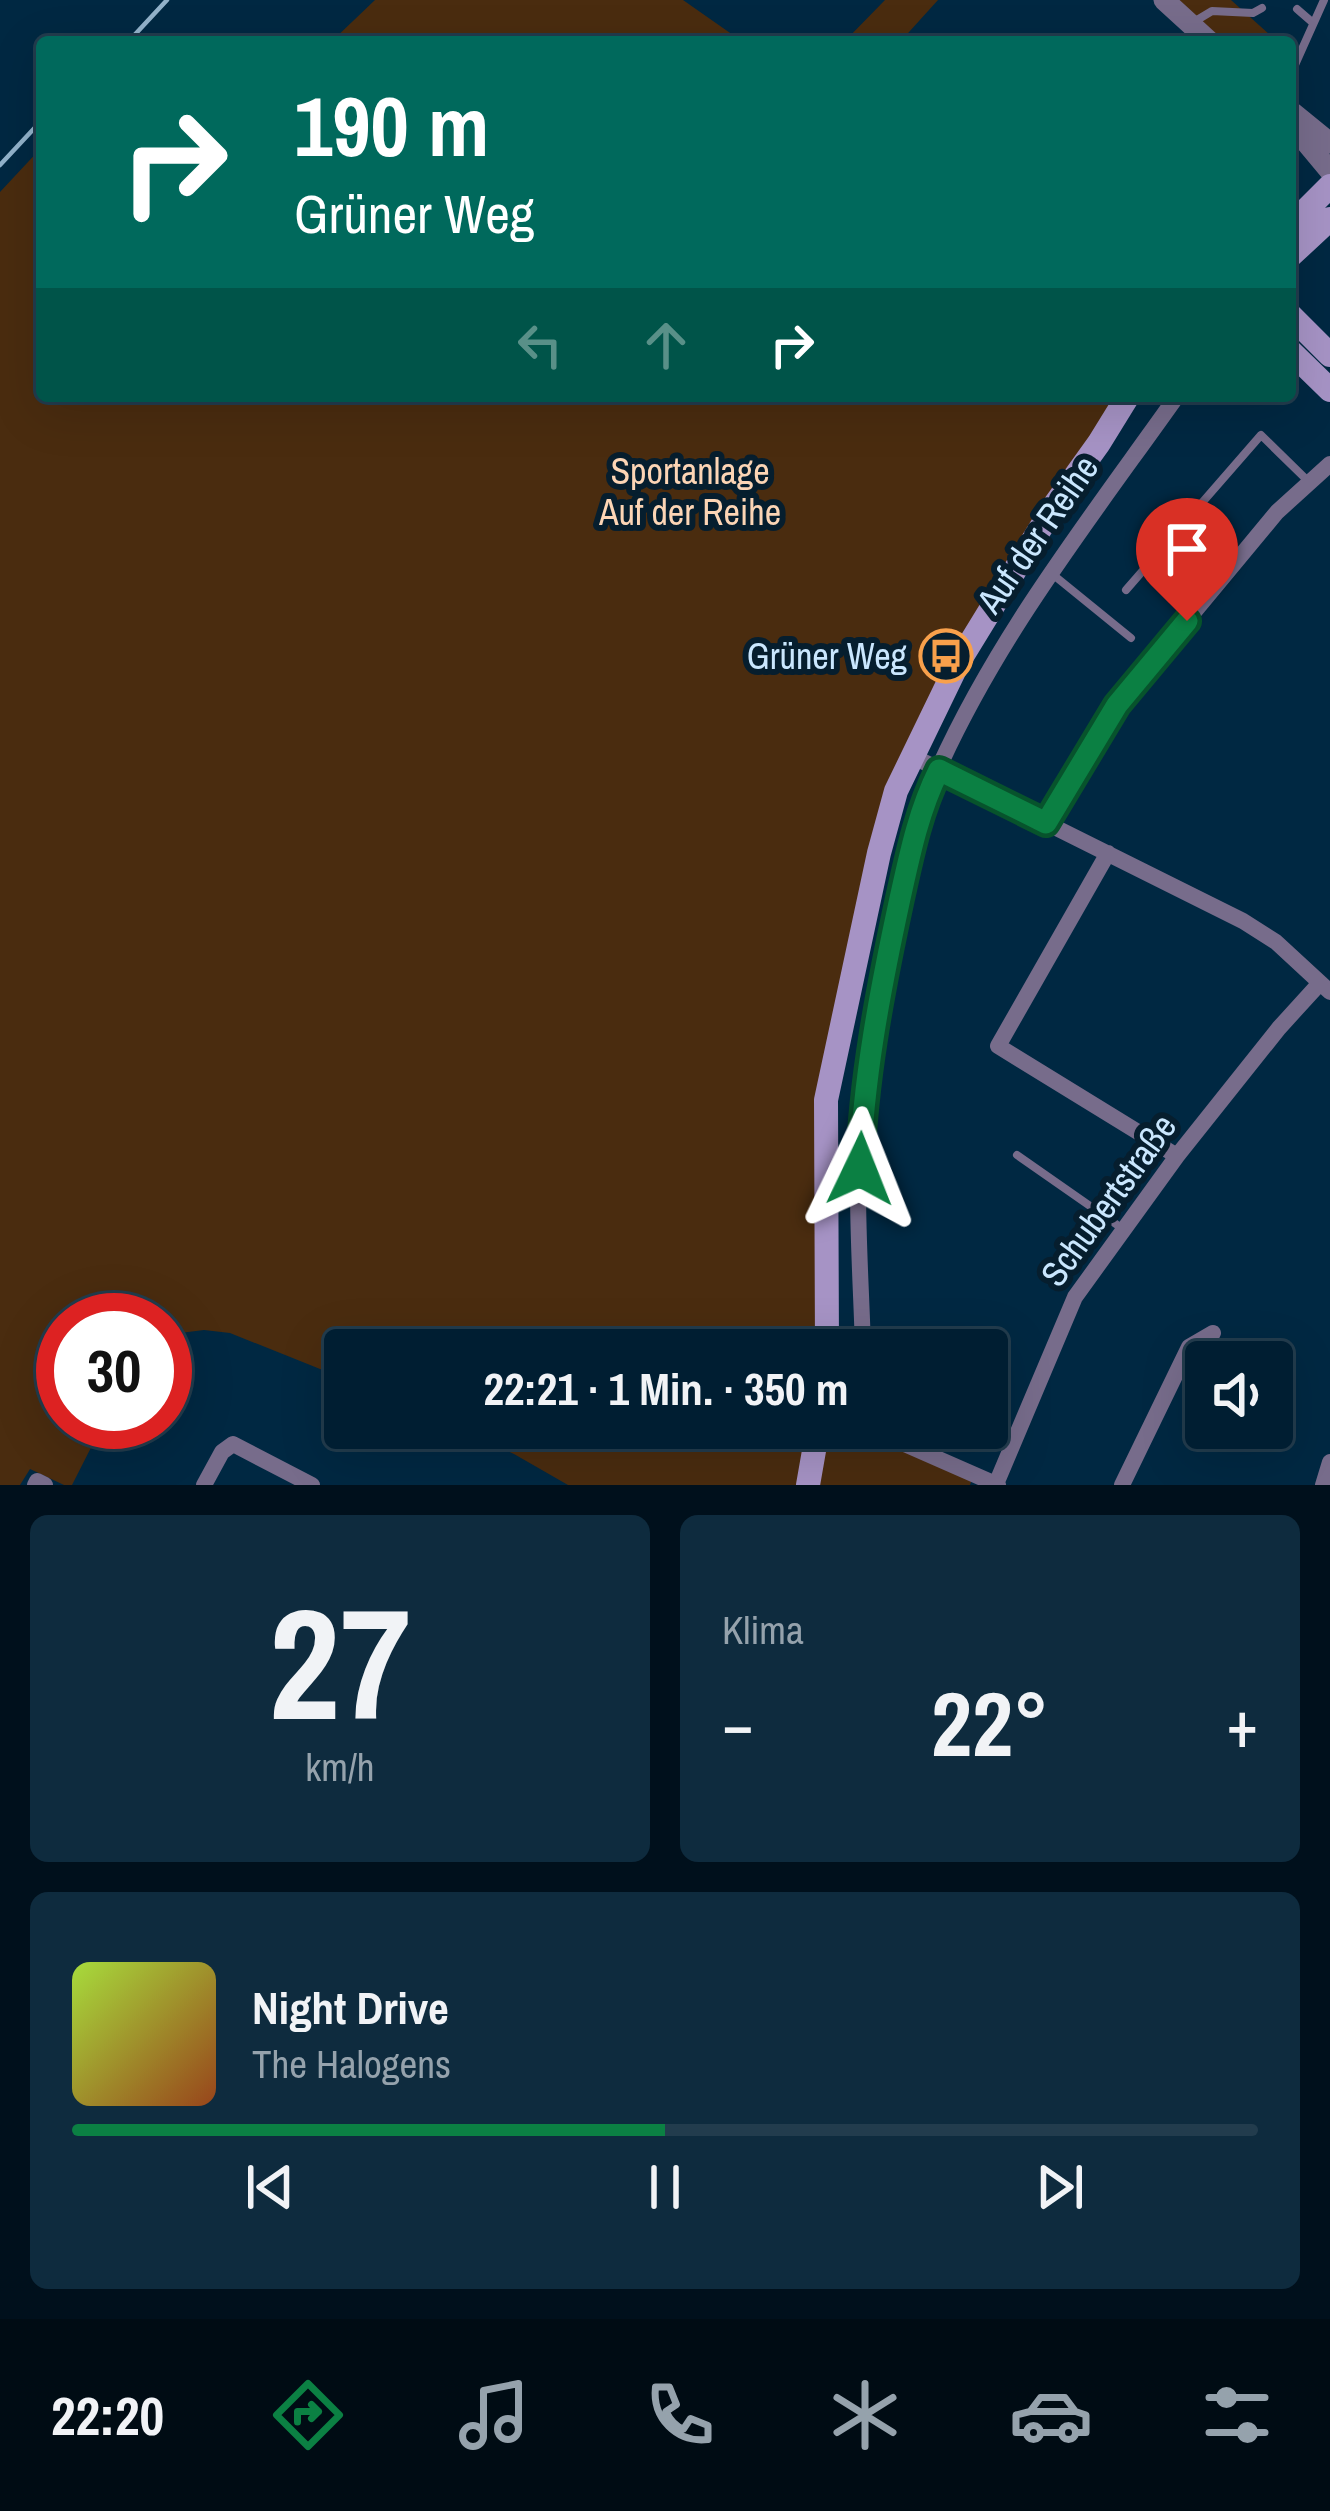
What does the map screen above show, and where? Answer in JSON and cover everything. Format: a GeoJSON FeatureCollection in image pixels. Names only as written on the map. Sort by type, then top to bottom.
{"type":"FeatureCollection","features":[{"type":"Feature","properties":{"kind":"main road"},"geometry":{"type":"LineString","coordinates":[[1296,220],[1330,186]]}},
{"type":"Feature","properties":{"kind":"main road"},"geometry":{"type":"LineString","coordinates":[[1296,250],[1330,218]]}},
{"type":"Feature","properties":{"kind":"main road"},"geometry":{"type":"LineString","coordinates":[[1296,321],[1330,355]]}},
{"type":"Feature","properties":{"kind":"main road"},"geometry":{"type":"LineString","coordinates":[[1296,357],[1330,390]]}},
{"type":"Feature","properties":{"kind":"main road","name":"Auf der Reihe"},"geometry":{"type":"LineString","coordinates":[[827,1329],[826,1100],[896,791],[958,663],[1124,402]]}},
{"type":"Feature","properties":{"kind":"main road","name":"Auf der Reihe"},"geometry":{"type":"LineString","coordinates":[[1100,443],[1141,402]]}},
{"type":"Feature","properties":{"kind":"main road"},"geometry":{"type":"LineString","coordinates":[[808,1485],[814,1449]]}},
{"type":"Feature","properties":{"kind":"street"},"geometry":{"type":"LineString","coordinates":[[1164,0],[1204,36]]}},
{"type":"Feature","properties":{"kind":"street"},"geometry":{"type":"LineString","coordinates":[[1296,116],[1330,142]]}},
{"type":"Feature","properties":{"kind":"street"},"geometry":{"type":"LineString","coordinates":[[1296,130],[1330,171]]}},
{"type":"Feature","properties":{"kind":"street","name":"Auf der Reihe"},"geometry":{"type":"LineString","coordinates":[[862,1329],[862,1104],[916,826],[996,657],[1050,572],[1173,402]]}},
{"type":"Feature","properties":{"kind":"street"},"geometry":{"type":"LineString","coordinates":[[1046,823],[1117,705],[1276,512],[1330,464]]}},
{"type":"Feature","properties":{"kind":"street"},"geometry":{"type":"LineString","coordinates":[[912,756],[1243,921],[1276,942],[1325,987]]}},
{"type":"Feature","properties":{"kind":"street"},"geometry":{"type":"LineString","coordinates":[[1108,853],[998,1046],[1178,1156]]}},
{"type":"Feature","properties":{"kind":"street","name":"Schubertstraße"},"geometry":{"type":"LineString","coordinates":[[997,1485],[1075,1297],[1279,1028],[1325,987]]}},
{"type":"Feature","properties":{"kind":"street"},"geometry":{"type":"LineString","coordinates":[[1122,1485],[1189,1346],[1213,1333]]}},
{"type":"Feature","properties":{"kind":"street"},"geometry":{"type":"LineString","coordinates":[[204,1485],[222,1452],[233,1444],[312,1485]]}},
{"type":"Feature","properties":{"kind":"street"},"geometry":{"type":"LineString","coordinates":[[916,1449],[997,1485]]}},
{"type":"Feature","properties":{"kind":"street"},"geometry":{"type":"LineString","coordinates":[[1323,1485],[1330,1462]]}},
{"type":"Feature","properties":{"kind":"street"},"geometry":{"type":"LineString","coordinates":[[35,1485],[38,1481],[45,1485]]}},
{"type":"Feature","properties":{"kind":"lane"},"geometry":{"type":"LineString","coordinates":[[1296,61],[1324,0]]}},
{"type":"Feature","properties":{"kind":"lane"},"geometry":{"type":"LineString","coordinates":[[1297,9],[1312,22]]}},
{"type":"Feature","properties":{"kind":"lane"},"geometry":{"type":"LineString","coordinates":[[1191,24],[1212,11],[1258,10]]}},
{"type":"Feature","properties":{"kind":"lane"},"geometry":{"type":"LineString","coordinates":[[1126,590],[1261,435],[1310,482]]}},
{"type":"Feature","properties":{"kind":"lane"},"geometry":{"type":"LineString","coordinates":[[1050,572],[1131,638]]}},
{"type":"Feature","properties":{"kind":"lane"},"geometry":{"type":"LineString","coordinates":[[1017,1155],[1124,1230]]}},
{"type":"Feature","properties":{"kind":"green space"},"geometry":{"type":"Polygon","coordinates":[[[375,0],[683,0],[734,36],[337,36],[375,0]]]}},
{"type":"Feature","properties":{"kind":"green space"},"geometry":{"type":"Polygon","coordinates":[[[885,0],[938,0],[905,36],[850,36],[885,0]]]}},
{"type":"Feature","properties":{"kind":"green space"},"geometry":{"type":"Polygon","coordinates":[[[1169,0],[1231,0],[1271,36],[1208,36],[1169,0]]]}},
{"type":"Feature","properties":{"kind":"green space","name":"Sportanlage Auf der Reihe"},"geometry":{"type":"Polygon","coordinates":[[[36,153],[36,402],[1121,402],[929,712],[836,1039],[827,1329],[324,1329],[324,1371],[230,1333],[192,1332],[192,1293],[36,1293],[36,1449],[90,1449],[72,1485],[30,1469],[20,1485],[0,1485],[0,192],[36,153]]]}},
{"type":"Feature","properties":{"kind":"green space"},"geometry":{"type":"Polygon","coordinates":[[[503,1449],[916,1449],[974,1474],[970,1485],[568,1485],[503,1449]]]}},
{"type":"Feature","properties":{"kind":"railway"},"geometry":{"type":"LineString","coordinates":[[134,36],[167,0]]}},
{"type":"Feature","properties":{"kind":"railway"},"geometry":{"type":"LineString","coordinates":[[0,165],[36,126]]}},
{"type":"Feature","properties":{"kind":"place","name":"Grüner Weg"},"geometry":{"type":"Point","coordinates":[946,656]}},
{"type":"Feature","properties":{"kind":"route"},"geometry":{"type":"LineString","coordinates":[[860,1169],[862,1104],[892,937],[916,826],[939,770],[1046,823],[1117,705],[1187,621]]}}]}
